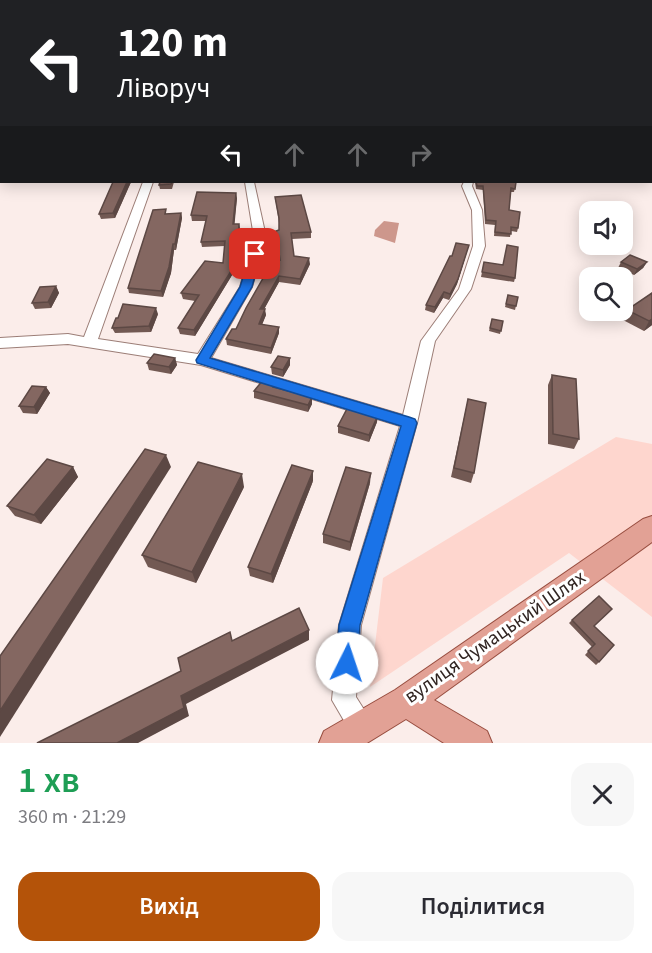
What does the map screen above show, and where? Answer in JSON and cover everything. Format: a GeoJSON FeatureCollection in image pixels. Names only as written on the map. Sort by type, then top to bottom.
{"type":"FeatureCollection","features":[{"type":"Feature","properties":{"kind":"main road","name":"вулиця Чумацький Шлях"},"geometry":{"type":"LineString","coordinates":[[349,735],[406,701],[652,527]]}},
{"type":"Feature","properties":{"kind":"main road"},"geometry":{"type":"LineString","coordinates":[[406,701],[475,743]]}},
{"type":"Feature","properties":{"kind":"street"},"geometry":{"type":"LineString","coordinates":[[89,343],[148,183]]}},
{"type":"Feature","properties":{"kind":"street"},"geometry":{"type":"LineString","coordinates":[[202,360],[246,287],[260,237],[250,183]]}},
{"type":"Feature","properties":{"kind":"street"},"geometry":{"type":"LineString","coordinates":[[349,735],[344,700],[350,625],[409,423],[428,341],[465,290],[479,246],[477,210],[466,186],[468,183]]}},
{"type":"Feature","properties":{"kind":"street"},"geometry":{"type":"LineString","coordinates":[[0,343],[68,339],[202,360],[409,423]]}},
{"type":"Feature","properties":{"kind":"shaded area"},"geometry":{"type":"Polygon","coordinates":[[[384,221],[399,223],[395,243],[374,236],[375,230],[384,221]]]}},
{"type":"Feature","properties":{"kind":"shaded area"},"geometry":{"type":"Polygon","coordinates":[[[616,437],[652,444],[652,617],[569,553],[370,687],[383,578],[616,437]]]}},
{"type":"Feature","properties":{"kind":"building"},"geometry":{"type":"Polygon","coordinates":[[[113,183],[127,183],[113,213],[99,214],[113,183]]]}},
{"type":"Feature","properties":{"kind":"building"},"geometry":{"type":"Polygon","coordinates":[[[476,183],[516,183],[515,189],[511,188],[509,210],[520,212],[518,228],[511,227],[511,234],[495,232],[496,221],[486,220],[483,186],[477,186],[476,183]]]}},
{"type":"Feature","properties":{"kind":"building"},"geometry":{"type":"Polygon","coordinates":[[[197,192],[236,193],[233,224],[239,224],[237,251],[243,252],[194,330],[178,328],[199,295],[181,293],[205,261],[223,263],[225,241],[201,242],[207,216],[191,215],[197,192]]]}},
{"type":"Feature","properties":{"kind":"building"},"geometry":{"type":"Polygon","coordinates":[[[301,195],[311,232],[291,233],[294,256],[309,258],[300,279],[279,276],[260,309],[265,309],[259,324],[279,327],[271,348],[226,339],[232,329],[236,329],[274,259],[280,260],[276,231],[279,230],[279,218],[275,197],[301,195]]]}},
{"type":"Feature","properties":{"kind":"building"},"geometry":{"type":"Polygon","coordinates":[[[166,209],[165,214],[181,213],[175,244],[173,244],[169,267],[161,291],[128,288],[153,210],[166,209]]]}},
{"type":"Feature","properties":{"kind":"building"},"geometry":{"type":"Polygon","coordinates":[[[456,243],[469,245],[458,279],[450,294],[444,292],[435,307],[426,305],[452,256],[456,243]]]}},
{"type":"Feature","properties":{"kind":"building"},"geometry":{"type":"Polygon","coordinates":[[[507,245],[518,247],[515,278],[482,272],[484,262],[503,265],[507,245]]]}},
{"type":"Feature","properties":{"kind":"building"},"geometry":{"type":"Polygon","coordinates":[[[630,255],[647,262],[637,269],[621,262],[630,255]]]}},
{"type":"Feature","properties":{"kind":"building"},"geometry":{"type":"Polygon","coordinates":[[[56,286],[48,302],[32,303],[40,287],[56,286]]]}},
{"type":"Feature","properties":{"kind":"building"},"geometry":{"type":"Polygon","coordinates":[[[652,293],[652,319],[649,321],[633,313],[633,306],[652,293]]]}},
{"type":"Feature","properties":{"kind":"building"},"geometry":{"type":"Polygon","coordinates":[[[508,295],[518,297],[516,306],[506,304],[508,295]]]}},
{"type":"Feature","properties":{"kind":"building"},"geometry":{"type":"Polygon","coordinates":[[[123,304],[156,308],[149,326],[112,328],[123,304]]]}},
{"type":"Feature","properties":{"kind":"building"},"geometry":{"type":"Polygon","coordinates":[[[492,319],[503,321],[501,331],[490,328],[492,319]]]}},
{"type":"Feature","properties":{"kind":"building"},"geometry":{"type":"Polygon","coordinates":[[[154,354],[175,358],[169,367],[147,363],[154,354]]]}},
{"type":"Feature","properties":{"kind":"building"},"geometry":{"type":"Polygon","coordinates":[[[278,356],[290,358],[283,370],[271,367],[278,356]]]}},
{"type":"Feature","properties":{"kind":"building"},"geometry":{"type":"Polygon","coordinates":[[[552,375],[576,379],[579,439],[553,434],[552,375]]]}},
{"type":"Feature","properties":{"kind":"building"},"geometry":{"type":"Polygon","coordinates":[[[263,380],[275,384],[273,387],[312,397],[308,405],[254,391],[263,380]]]}},
{"type":"Feature","properties":{"kind":"building"},"geometry":{"type":"Polygon","coordinates":[[[32,386],[46,387],[34,407],[19,406],[32,386]]]}},
{"type":"Feature","properties":{"kind":"building"},"geometry":{"type":"Polygon","coordinates":[[[468,399],[486,403],[474,473],[454,468],[468,399]]]}},
{"type":"Feature","properties":{"kind":"building"},"geometry":{"type":"Polygon","coordinates":[[[348,407],[378,415],[369,435],[338,426],[348,407]]]}},
{"type":"Feature","properties":{"kind":"building"},"geometry":{"type":"Polygon","coordinates":[[[145,449],[166,455],[0,711],[0,656],[145,449]]]}},
{"type":"Feature","properties":{"kind":"building"},"geometry":{"type":"Polygon","coordinates":[[[47,459],[73,467],[34,515],[7,506],[47,459]]]}},
{"type":"Feature","properties":{"kind":"building"},"geometry":{"type":"Polygon","coordinates":[[[198,462],[242,474],[192,572],[142,555],[198,462]]]}},
{"type":"Feature","properties":{"kind":"building"},"geometry":{"type":"Polygon","coordinates":[[[292,465],[313,471],[271,574],[248,567],[292,465]]]}},
{"type":"Feature","properties":{"kind":"building"},"geometry":{"type":"Polygon","coordinates":[[[346,467],[371,473],[350,542],[323,534],[346,467]]]}},
{"type":"Feature","properties":{"kind":"building"},"geometry":{"type":"Polygon","coordinates":[[[599,596],[612,609],[594,626],[614,645],[599,662],[588,651],[595,644],[572,620],[599,596]]]}},
{"type":"Feature","properties":{"kind":"building"},"geometry":{"type":"Polygon","coordinates":[[[299,608],[309,630],[181,696],[184,708],[117,743],[37,743],[181,671],[178,658],[230,632],[232,641],[299,608]]]}},
{"type":"Feature","properties":{"kind":"route"},"geometry":{"type":"LineString","coordinates":[[255,254],[246,287],[202,360],[409,423],[350,625],[347,663]]}}]}
